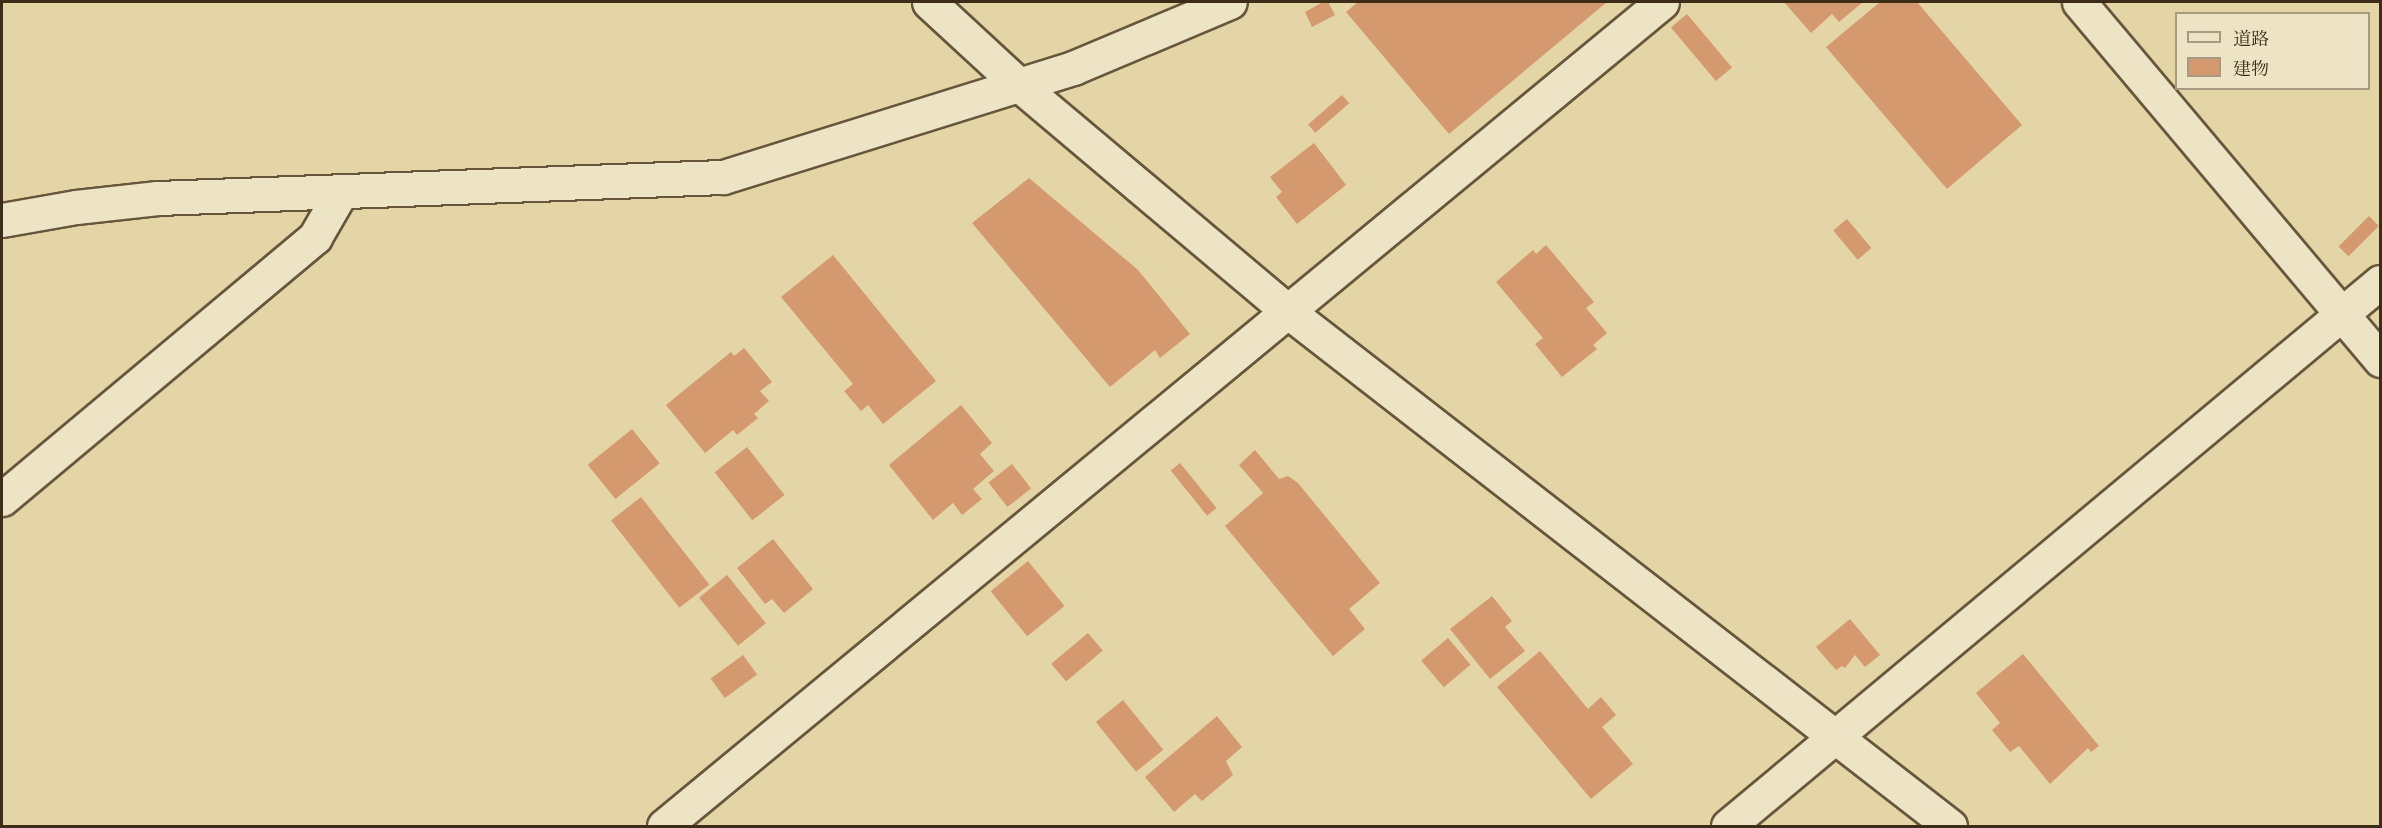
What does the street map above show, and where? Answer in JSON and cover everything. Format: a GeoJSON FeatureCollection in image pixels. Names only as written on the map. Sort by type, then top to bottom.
{"type":"FeatureCollection","features":[{"type":"Feature","properties":{"kind":"street"},"geometry":{"type":"LineString","coordinates":[[929,2],[1018,84],[1286,310],[1835,739],[1950,826]]}},
{"type":"Feature","properties":{"kind":"street"},"geometry":{"type":"LineString","coordinates":[[2,220],[76,207],[158,198],[723,177],[1073,68],[1230,2]]}},
{"type":"Feature","properties":{"kind":"street"},"geometry":{"type":"LineString","coordinates":[[664,826],[1286,310],[1662,2]]}},
{"type":"Feature","properties":{"kind":"street"},"geometry":{"type":"LineString","coordinates":[[2079,2],[2380,360]]}},
{"type":"Feature","properties":{"kind":"street"},"geometry":{"type":"LineString","coordinates":[[2,499],[315,237],[341,192]]}},
{"type":"Feature","properties":{"kind":"street"},"geometry":{"type":"LineString","coordinates":[[1728,826],[2380,282]]}},
{"type":"Feature","properties":{"kind":"building"},"geometry":{"type":"Polygon","coordinates":[[[1323,2],[1328,2],[1335,15],[1312,27],[1305,12],[1323,2]]]}},
{"type":"Feature","properties":{"kind":"building"},"geometry":{"type":"Polygon","coordinates":[[[1358,2],[1607,2],[1449,134],[1346,12],[1358,2]]]}},
{"type":"Feature","properties":{"kind":"building"},"geometry":{"type":"Polygon","coordinates":[[[1784,2],[1863,2],[1839,22],[1832,14],[1811,33],[1784,2]]]}},
{"type":"Feature","properties":{"kind":"building"},"geometry":{"type":"Polygon","coordinates":[[[1880,2],[1917,2],[2022,125],[1947,189],[1826,47],[1880,2]]]}},
{"type":"Feature","properties":{"kind":"building"},"geometry":{"type":"Polygon","coordinates":[[[1687,14],[1732,68],[1716,81],[1671,27],[1687,14]]]}},
{"type":"Feature","properties":{"kind":"building"},"geometry":{"type":"Polygon","coordinates":[[[1342,95],[1349,103],[1315,133],[1308,125],[1342,95]]]}},
{"type":"Feature","properties":{"kind":"building"},"geometry":{"type":"Polygon","coordinates":[[[1314,143],[1346,185],[1297,224],[1276,197],[1282,192],[1270,177],[1314,143]]]}},
{"type":"Feature","properties":{"kind":"building"},"geometry":{"type":"Polygon","coordinates":[[[1029,178],[1138,270],[1190,334],[1160,358],[1155,350],[1110,387],[972,223],[1029,178]]]}},
{"type":"Feature","properties":{"kind":"building"},"geometry":{"type":"Polygon","coordinates":[[[2369,216],[2379,226],[2348,256],[2339,246],[2369,216]]]}},
{"type":"Feature","properties":{"kind":"building"},"geometry":{"type":"Polygon","coordinates":[[[1847,219],[1871,248],[1858,260],[1833,231],[1847,219]]]}},
{"type":"Feature","properties":{"kind":"building"},"geometry":{"type":"Polygon","coordinates":[[[1546,245],[1594,302],[1586,308],[1607,333],[1593,345],[1597,349],[1562,377],[1535,344],[1543,338],[1496,282],[1533,250],[1536,254],[1546,245]]]}},
{"type":"Feature","properties":{"kind":"building"},"geometry":{"type":"Polygon","coordinates":[[[833,255],[936,381],[883,424],[868,405],[861,411],[844,391],[853,384],[781,297],[833,255]]]}},
{"type":"Feature","properties":{"kind":"building"},"geometry":{"type":"Polygon","coordinates":[[[744,348],[772,382],[760,391],[769,401],[754,414],[758,418],[737,435],[733,430],[705,453],[666,405],[731,352],[734,356],[744,348]]]}},
{"type":"Feature","properties":{"kind":"building"},"geometry":{"type":"Polygon","coordinates":[[[961,405],[992,443],[980,454],[994,471],[973,489],[982,499],[962,515],[953,503],[933,520],[889,465],[961,405]]]}},
{"type":"Feature","properties":{"kind":"building"},"geometry":{"type":"Polygon","coordinates":[[[632,429],[660,463],[615,499],[588,465],[632,429]]]}},
{"type":"Feature","properties":{"kind":"building"},"geometry":{"type":"Polygon","coordinates":[[[747,447],[785,495],[752,520],[715,472],[747,447]]]}},
{"type":"Feature","properties":{"kind":"building"},"geometry":{"type":"Polygon","coordinates":[[[1255,450],[1279,479],[1288,476],[1298,483],[1380,583],[1349,609],[1365,629],[1333,656],[1225,526],[1263,493],[1239,465],[1255,450]]]}},
{"type":"Feature","properties":{"kind":"building"},"geometry":{"type":"Polygon","coordinates":[[[1180,463],[1217,508],[1207,516],[1171,471],[1180,463]]]}},
{"type":"Feature","properties":{"kind":"building"},"geometry":{"type":"Polygon","coordinates":[[[1012,464],[1031,488],[1007,507],[988,482],[1012,464]]]}},
{"type":"Feature","properties":{"kind":"building"},"geometry":{"type":"Polygon","coordinates":[[[641,497],[709,584],[679,608],[611,520],[641,497]]]}},
{"type":"Feature","properties":{"kind":"building"},"geometry":{"type":"Polygon","coordinates":[[[773,539],[813,589],[784,613],[772,599],[765,604],[737,568],[773,539]]]}},
{"type":"Feature","properties":{"kind":"building"},"geometry":{"type":"Polygon","coordinates":[[[1028,561],[1065,606],[1027,636],[991,591],[1028,561]]]}},
{"type":"Feature","properties":{"kind":"building"},"geometry":{"type":"Polygon","coordinates":[[[727,575],[766,623],[738,646],[699,598],[727,575]]]}},
{"type":"Feature","properties":{"kind":"building"},"geometry":{"type":"Polygon","coordinates":[[[1492,596],[1512,621],[1505,627],[1525,651],[1490,679],[1450,629],[1492,596]]]}},
{"type":"Feature","properties":{"kind":"building"},"geometry":{"type":"Polygon","coordinates":[[[1850,619],[1880,655],[1865,667],[1855,655],[1845,668],[1842,666],[1836,670],[1816,647],[1850,619]]]}},
{"type":"Feature","properties":{"kind":"building"},"geometry":{"type":"Polygon","coordinates":[[[1088,633],[1103,651],[1066,681],[1051,664],[1088,633]]]}},
{"type":"Feature","properties":{"kind":"building"},"geometry":{"type":"Polygon","coordinates":[[[1448,638],[1470,665],[1444,687],[1421,660],[1448,638]]]}},
{"type":"Feature","properties":{"kind":"building"},"geometry":{"type":"Polygon","coordinates":[[[1540,651],[1588,709],[1601,697],[1616,715],[1602,727],[1633,764],[1591,799],[1497,687],[1540,651]]]}},
{"type":"Feature","properties":{"kind":"building"},"geometry":{"type":"Polygon","coordinates":[[[2023,654],[2099,746],[2091,752],[2088,748],[2050,784],[2019,746],[2010,752],[1992,730],[2000,723],[1976,693],[2023,654]]]}},
{"type":"Feature","properties":{"kind":"building"},"geometry":{"type":"Polygon","coordinates":[[[743,655],[757,674],[725,698],[711,679],[743,655]]]}},
{"type":"Feature","properties":{"kind":"building"},"geometry":{"type":"Polygon","coordinates":[[[1123,700],[1163,750],[1136,772],[1096,722],[1123,700]]]}},
{"type":"Feature","properties":{"kind":"building"},"geometry":{"type":"Polygon","coordinates":[[[1217,716],[1242,747],[1226,761],[1233,775],[1202,801],[1195,794],[1174,812],[1145,777],[1217,716]]]}}]}
